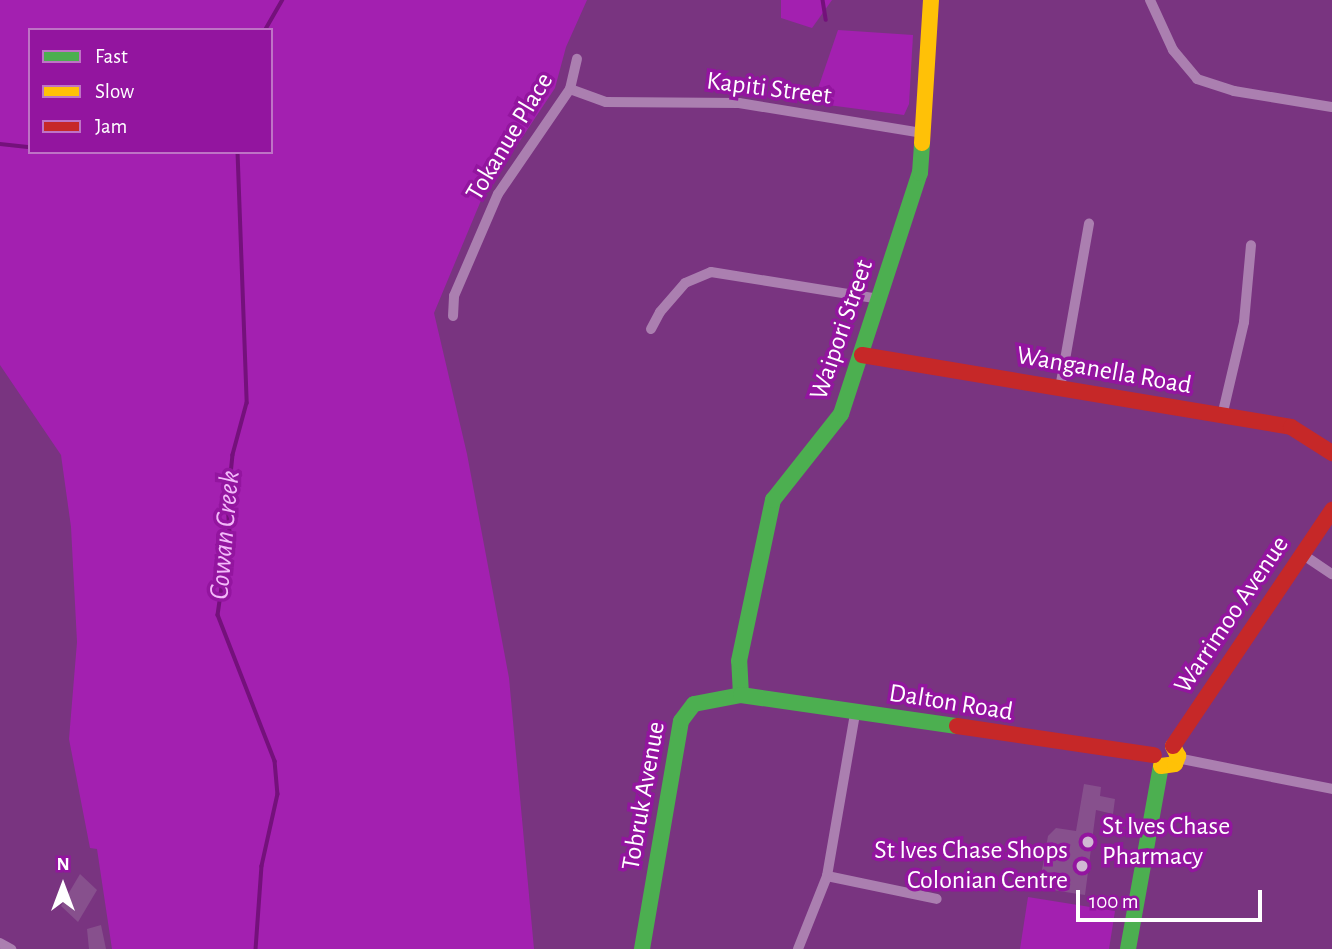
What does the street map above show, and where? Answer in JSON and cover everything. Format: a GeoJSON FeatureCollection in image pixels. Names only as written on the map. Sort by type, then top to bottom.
{"type":"FeatureCollection","features":[{"type":"Feature","properties":{"kind":"street","name":"Waipori Street"},"geometry":{"type":"LineString","coordinates":[[741,695],[739,661],[773,500],[831,432],[862,355],[920,173],[931,0]]}},
{"type":"Feature","properties":{"kind":"street"},"geometry":{"type":"LineString","coordinates":[[1150,0],[1173,50],[1197,79],[1234,91],[1332,107]]}},
{"type":"Feature","properties":{"kind":"street","name":"Tokanue Place"},"geometry":{"type":"LineString","coordinates":[[453,316],[454,296],[498,194],[570,89],[577,59]]}},
{"type":"Feature","properties":{"kind":"street","name":"Kapiti Street"},"geometry":{"type":"LineString","coordinates":[[570,89],[606,102],[739,103],[922,133]]}},
{"type":"Feature","properties":{"kind":"street"},"geometry":{"type":"LineString","coordinates":[[1060,388],[1088,225]]}},
{"type":"Feature","properties":{"kind":"street"},"geometry":{"type":"LineString","coordinates":[[1222,416],[1244,321],[1251,245]]}},
{"type":"Feature","properties":{"kind":"street"},"geometry":{"type":"LineString","coordinates":[[652,329],[660,312],[685,283],[711,272],[879,299]]}},
{"type":"Feature","properties":{"kind":"street","name":"Wanganella Road"},"geometry":{"type":"LineString","coordinates":[[862,355],[1291,427],[1332,453]]}},
{"type":"Feature","properties":{"kind":"street","name":"Warrimoo Avenue"},"geometry":{"type":"LineString","coordinates":[[1175,752],[1332,510]]}},
{"type":"Feature","properties":{"kind":"street"},"geometry":{"type":"LineString","coordinates":[[1302,554],[1332,574]]}},
{"type":"Feature","properties":{"kind":"street","name":"Dalton Road"},"geometry":{"type":"LineString","coordinates":[[741,695],[1157,761]]}},
{"type":"Feature","properties":{"kind":"street","name":"Tobruk Avenue"},"geometry":{"type":"LineString","coordinates":[[642,949],[681,720],[694,704],[741,695]]}},
{"type":"Feature","properties":{"kind":"street"},"geometry":{"type":"LineString","coordinates":[[798,949],[827,876],[855,714]]}},
{"type":"Feature","properties":{"kind":"street"},"geometry":{"type":"LineString","coordinates":[[1128,949],[1157,761],[1162,745],[1175,752],[1332,789]]}},
{"type":"Feature","properties":{"kind":"street"},"geometry":{"type":"LineString","coordinates":[[827,876],[937,899]]}},
{"type":"Feature","properties":{"kind":"street"},"geometry":{"type":"LineString","coordinates":[[0,943],[11,949]]}},
{"type":"Feature","properties":{"kind":"shaded area"},"geometry":{"type":"Polygon","coordinates":[[[0,0],[587,0],[566,47],[555,88],[482,198],[434,313],[467,454],[509,678],[534,949],[112,949],[97,849],[90,848],[69,739],[77,642],[71,527],[61,455],[0,365],[0,0]]]}},
{"type":"Feature","properties":{"kind":"shaded area"},"geometry":{"type":"Polygon","coordinates":[[[781,0],[832,0],[812,28],[781,18],[781,0]]]}},
{"type":"Feature","properties":{"kind":"shaded area"},"geometry":{"type":"Polygon","coordinates":[[[838,30],[913,35],[909,104],[904,115],[813,103],[838,30]]]}},
{"type":"Feature","properties":{"kind":"shaded area"},"geometry":{"type":"Polygon","coordinates":[[[1028,897],[1115,911],[1109,949],[1020,949],[1028,897]]]}},
{"type":"Feature","properties":{"kind":"building"},"geometry":{"type":"Polygon","coordinates":[[[1084,784],[1101,787],[1100,796],[1115,799],[1113,814],[1096,810],[1085,895],[1046,889],[1040,881],[1048,836],[1056,828],[1076,831],[1084,784]]]}},
{"type":"Feature","properties":{"kind":"building"},"geometry":{"type":"Polygon","coordinates":[[[80,874],[97,890],[78,922],[61,906],[80,874]]]}},
{"type":"Feature","properties":{"kind":"building"},"geometry":{"type":"Polygon","coordinates":[[[101,925],[106,949],[89,949],[87,929],[101,925]]]}},
{"type":"Feature","properties":{"kind":"waterway","name":"Cowan Creek"},"geometry":{"type":"LineString","coordinates":[[266,28],[282,0]]}},
{"type":"Feature","properties":{"kind":"waterway"},"geometry":{"type":"LineString","coordinates":[[823,0],[826,20]]}},
{"type":"Feature","properties":{"kind":"waterway"},"geometry":{"type":"LineString","coordinates":[[0,144],[28,147]]}},
{"type":"Feature","properties":{"kind":"waterway","name":"Cowan Creek"},"geometry":{"type":"LineString","coordinates":[[238,154],[247,403],[233,455],[228,504],[230,532],[218,615],[275,761],[278,794],[262,866],[256,949]]}},
{"type":"Feature","properties":{"kind":"traffic: fast"},"geometry":{"type":"LineString","coordinates":[[741,695],[739,661],[773,500],[841,414],[920,173],[922,143]]}},
{"type":"Feature","properties":{"kind":"traffic: fast"},"geometry":{"type":"LineString","coordinates":[[642,949],[681,721],[694,704],[741,695],[957,726]]}},
{"type":"Feature","properties":{"kind":"traffic: fast"},"geometry":{"type":"LineString","coordinates":[[1128,949],[1161,766]]}},
{"type":"Feature","properties":{"kind":"traffic: slow"},"geometry":{"type":"LineString","coordinates":[[922,143],[931,0]]}},
{"type":"Feature","properties":{"kind":"traffic: slow"},"geometry":{"type":"LineString","coordinates":[[1161,766],[1175,764],[1178,756],[1173,746]]}},
{"type":"Feature","properties":{"kind":"traffic: jam"},"geometry":{"type":"LineString","coordinates":[[862,355],[1291,427],[1332,453]]}},
{"type":"Feature","properties":{"kind":"traffic: jam"},"geometry":{"type":"LineString","coordinates":[[1173,746],[1332,510]]}},
{"type":"Feature","properties":{"kind":"traffic: jam"},"geometry":{"type":"LineString","coordinates":[[957,726],[1154,755]]}},
{"type":"Feature","properties":{"kind":"place","name":"St Ives Chase Pharmacy"},"geometry":{"type":"Point","coordinates":[1088,842]}},
{"type":"Feature","properties":{"kind":"place","name":"St Ives Chase Shops Colonian Centre"},"geometry":{"type":"Point","coordinates":[1082,866]}}]}
